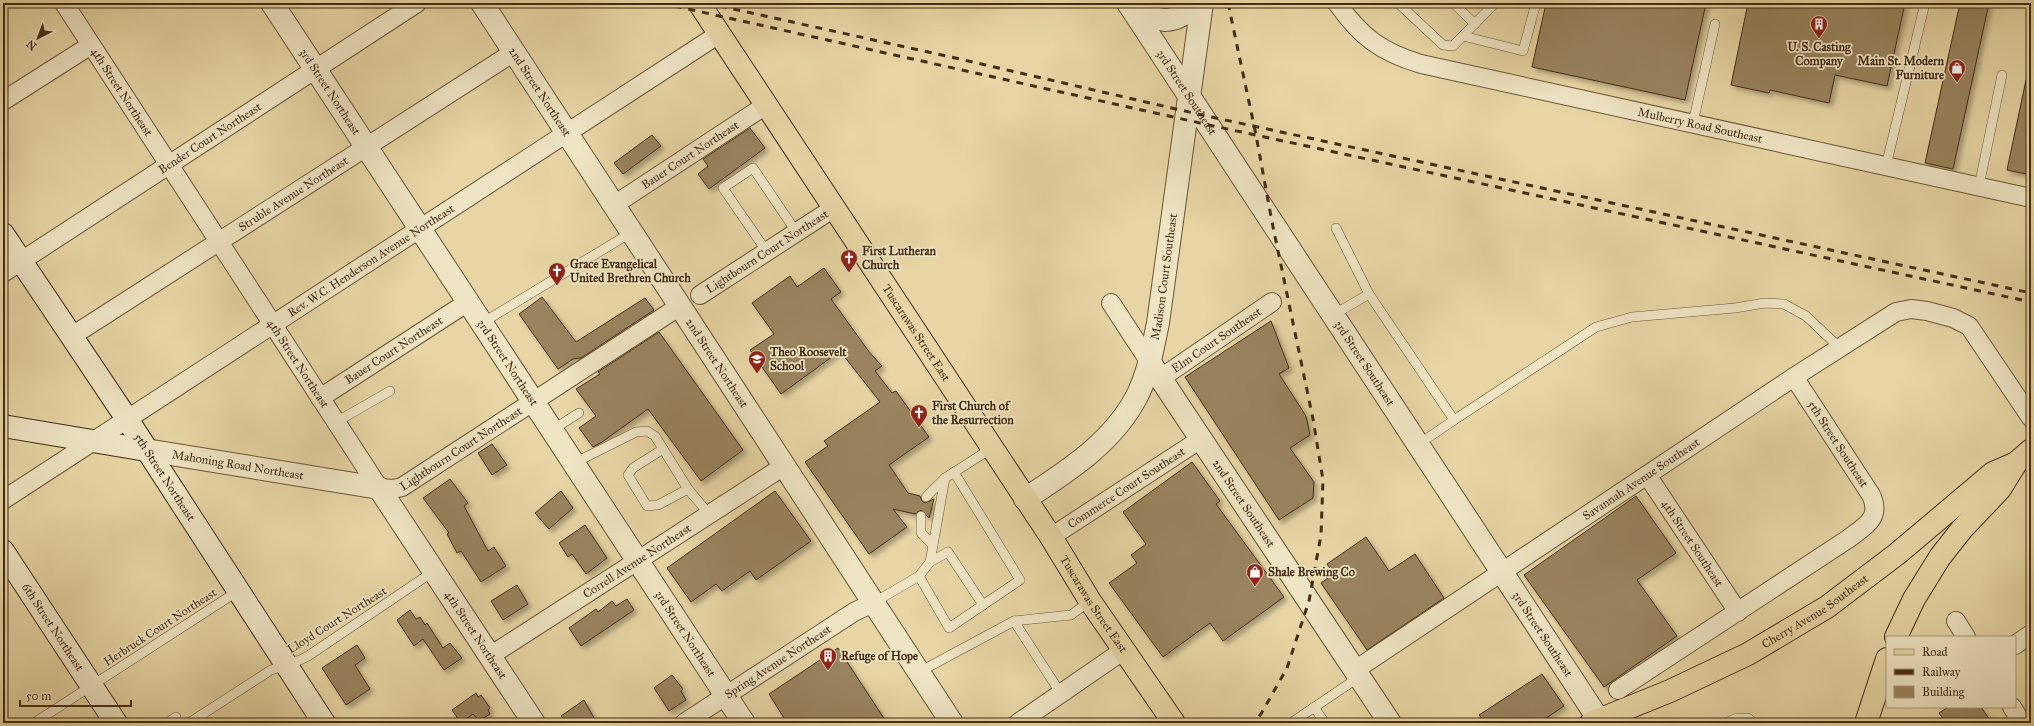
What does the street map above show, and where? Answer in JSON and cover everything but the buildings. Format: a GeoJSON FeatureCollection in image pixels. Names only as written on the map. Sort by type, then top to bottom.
{"type":"FeatureCollection","features":[{"type":"Feature","properties":{"kind":"main road","name":"Tuscarawas Street East"},"geometry":{"type":"LineString","coordinates":[[700,3],[1051,537],[1090,601],[1174,723]]}},
{"type":"Feature","properties":{"kind":"main road","name":"Cherry Avenue Southeast"},"geometry":{"type":"LineString","coordinates":[[1896,636],[1914,599],[1940,557],[1966,525],[2000,489],[2024,457]]}},
{"type":"Feature","properties":{"kind":"main road","name":"Cherry Avenue Southeast"},"geometry":{"type":"LineString","coordinates":[[1597,722],[1670,691],[1748,654],[1827,607],[1862,582],[1992,473],[2024,457]]}},
{"type":"Feature","properties":{"kind":"main road"},"geometry":{"type":"LineString","coordinates":[[1866,723],[1886,662]]}},
{"type":"Feature","properties":{"kind":"street","name":"4th Street Northeast"},"geometry":{"type":"LineString","coordinates":[[64,3],[320,398],[534,723]]}},
{"type":"Feature","properties":{"kind":"street","name":"3rd Street Northeast"},"geometry":{"type":"LineString","coordinates":[[272,3],[744,723]]}},
{"type":"Feature","properties":{"kind":"street","name":"Bender Court Northeast"},"geometry":{"type":"LineString","coordinates":[[3,273],[417,3]]}},
{"type":"Feature","properties":{"kind":"street","name":"2nd Street Northeast"},"geometry":{"type":"LineString","coordinates":[[482,3],[952,723]]}},
{"type":"Feature","properties":{"kind":"street"},"geometry":{"type":"LineString","coordinates":[[1130,6],[1156,20],[1170,21],[1184,15],[1198,3]]}},
{"type":"Feature","properties":{"kind":"street","name":"Madison Court Southeast"},"geometry":{"type":"LineString","coordinates":[[1025,499],[1083,460],[1114,429],[1155,370],[1158,323],[1202,3]]}},
{"type":"Feature","properties":{"kind":"street","name":"Mulberry Road Southeast"},"geometry":{"type":"LineString","coordinates":[[1337,3],[1353,24],[1372,43],[1396,56],[1421,64],[2031,198]]}},
{"type":"Feature","properties":{"kind":"street","name":"3rd Street Southeast"},"geometry":{"type":"LineString","coordinates":[[1130,6],[1502,571],[1597,722]]}},
{"type":"Feature","properties":{"kind":"street","name":"Rev. W.C. Henderson Avenue Northeast"},"geometry":{"type":"LineString","coordinates":[[3,500],[719,34]]}},
{"type":"Feature","properties":{"kind":"street"},"geometry":{"type":"LineString","coordinates":[[3,101],[91,45]]}},
{"type":"Feature","properties":{"kind":"street","name":"Struble Avenue Northeast"},"geometry":{"type":"LineString","coordinates":[[72,336],[514,52]]}},
{"type":"Feature","properties":{"kind":"street","name":"Bauer Court Northeast"},"geometry":{"type":"LineString","coordinates":[[614,205],[766,105]]}},
{"type":"Feature","properties":{"kind":"street","name":"Lightbourn Court Northeast"},"geometry":{"type":"LineString","coordinates":[[700,296],[834,208]]}},
{"type":"Feature","properties":{"kind":"street","name":"5th Street Northeast"},"geometry":{"type":"LineString","coordinates":[[3,234],[127,419],[324,723]]}},
{"type":"Feature","properties":{"kind":"street","name":"Bauer Court Northeast"},"geometry":{"type":"LineString","coordinates":[[320,398],[468,302]]}},
{"type":"Feature","properties":{"kind":"street","name":"Elm Court Southeast"},"geometry":{"type":"LineString","coordinates":[[1155,370],[1272,302]]}},
{"type":"Feature","properties":{"kind":"street","name":"2nd Street Southeast"},"geometry":{"type":"LineString","coordinates":[[1111,303],[1390,723]]}},
{"type":"Feature","properties":{"kind":"street","name":"Lightbourn Court Northeast"},"geometry":{"type":"LineString","coordinates":[[379,488],[392,489],[402,487],[680,306]]}},
{"type":"Feature","properties":{"kind":"street","name":"Savannah Avenue Southeast"},"geometry":{"type":"LineString","coordinates":[[1357,673],[1502,571],[1794,377],[1896,312],[1915,309],[1935,312],[1960,320],[1972,328],[2031,418]]}},
{"type":"Feature","properties":{"kind":"street","name":"5th Street Southeast"},"geometry":{"type":"LineString","coordinates":[[1738,612],[1848,539],[1869,522],[1875,512],[1875,504],[1871,495],[1794,377]]}},
{"type":"Feature","properties":{"kind":"street","name":"Mahoning Road Northeast"},"geometry":{"type":"LineString","coordinates":[[3,426],[379,488]]}},
{"type":"Feature","properties":{"kind":"street","name":"Commerce Court Southeast"},"geometry":{"type":"LineString","coordinates":[[1051,537],[1201,439]]}},
{"type":"Feature","properties":{"kind":"street","name":"Correll Avenue Northeast"},"geometry":{"type":"LineString","coordinates":[[490,656],[784,466]]}},
{"type":"Feature","properties":{"kind":"street","name":"4th Street Southeast"},"geometry":{"type":"LineString","coordinates":[[1647,475],[1738,612]]}},
{"type":"Feature","properties":{"kind":"street","name":"6th Street Northeast"},"geometry":{"type":"LineString","coordinates":[[3,551],[116,723]]}},
{"type":"Feature","properties":{"kind":"street","name":"Spring Avenue Northeast"},"geometry":{"type":"LineString","coordinates":[[684,723],[854,612],[872,602]]}},
{"type":"Feature","properties":{"kind":"street"},"geometry":{"type":"LineString","coordinates":[[1618,690],[1738,612]]}},
{"type":"Feature","properties":{"kind":"street"},"geometry":{"type":"LineString","coordinates":[[1956,621],[1965,636]]}},
{"type":"Feature","properties":{"kind":"street"},"geometry":{"type":"LineString","coordinates":[[2016,644],[2031,634]]}},
{"type":"Feature","properties":{"kind":"street"},"geometry":{"type":"LineString","coordinates":[[1018,723],[1124,650]]}},
{"type":"Feature","properties":{"kind":"street"},"geometry":{"type":"LineString","coordinates":[[2013,708],[2022,723]]}},
{"type":"Feature","properties":{"kind":"lane"},"geometry":{"type":"LineString","coordinates":[[1398,3],[1443,45],[1454,46],[1495,3]]}},
{"type":"Feature","properties":{"kind":"lane"},"geometry":{"type":"LineString","coordinates":[[1453,3],[1474,24]]}},
{"type":"Feature","properties":{"kind":"lane"},"geometry":{"type":"LineString","coordinates":[[1463,36],[1523,51],[1536,3]]}},
{"type":"Feature","properties":{"kind":"lane"},"geometry":{"type":"LineString","coordinates":[[1886,166],[1925,3]]}},
{"type":"Feature","properties":{"kind":"lane"},"geometry":{"type":"LineString","coordinates":[[1693,123],[1715,24]]}},
{"type":"Feature","properties":{"kind":"lane"},"geometry":{"type":"LineString","coordinates":[[1979,186],[2002,76]]}},
{"type":"Feature","properties":{"kind":"lane"},"geometry":{"type":"LineString","coordinates":[[767,252],[723,188],[753,168],[797,232]]}},
{"type":"Feature","properties":{"kind":"lane"},"geometry":{"type":"LineString","coordinates":[[1336,228],[1370,294],[1454,420]]}},
{"type":"Feature","properties":{"kind":"lane"},"geometry":{"type":"LineString","coordinates":[[482,323],[632,232]]}},
{"type":"Feature","properties":{"kind":"lane"},"geometry":{"type":"LineString","coordinates":[[1333,315],[1370,294]]}},
{"type":"Feature","properties":{"kind":"lane"},"geometry":{"type":"LineString","coordinates":[[1419,444],[1596,327],[1632,317],[1735,308],[1765,303],[1784,304],[1806,316],[1840,348]]}},
{"type":"Feature","properties":{"kind":"lane"},"geometry":{"type":"LineString","coordinates":[[336,422],[390,391]]}},
{"type":"Feature","properties":{"kind":"lane"},"geometry":{"type":"LineString","coordinates":[[552,430],[579,413]]}},
{"type":"Feature","properties":{"kind":"lane"},"geometry":{"type":"LineString","coordinates":[[574,463],[636,432],[647,431],[655,436],[688,489],[709,514]]}},
{"type":"Feature","properties":{"kind":"lane"},"geometry":{"type":"LineString","coordinates":[[926,497],[945,478],[992,448]]}},
{"type":"Feature","properties":{"kind":"lane"},"geometry":{"type":"LineString","coordinates":[[663,449],[632,468],[628,475],[647,506],[658,505],[688,489]]}},
{"type":"Feature","properties":{"kind":"lane"},"geometry":{"type":"LineString","coordinates":[[919,576],[950,628],[1020,580],[954,472]]}},
{"type":"Feature","properties":{"kind":"lane"},"geometry":{"type":"LineString","coordinates":[[930,562],[945,478]]}},
{"type":"Feature","properties":{"kind":"lane"},"geometry":{"type":"LineString","coordinates":[[921,516],[921,533],[933,545]]}},
{"type":"Feature","properties":{"kind":"lane"},"geometry":{"type":"LineString","coordinates":[[872,602],[919,576],[930,562],[948,552],[984,605]]}},
{"type":"Feature","properties":{"kind":"lane","name":"Lloyd Court Northeast"},"geometry":{"type":"LineString","coordinates":[[189,723],[271,670],[308,656],[434,571]]}},
{"type":"Feature","properties":{"kind":"lane","name":"Herbruck Court Northeast"},"geometry":{"type":"LineString","coordinates":[[34,723],[238,591]]}},
{"type":"Feature","properties":{"kind":"lane"},"geometry":{"type":"LineString","coordinates":[[918,672],[1014,621],[1071,615],[1090,601]]}},
{"type":"Feature","properties":{"kind":"lane"},"geometry":{"type":"LineString","coordinates":[[1014,621],[1056,686]]}},
{"type":"Feature","properties":{"kind":"lane"},"geometry":{"type":"LineString","coordinates":[[1291,723],[1357,673]]}},
{"type":"Feature","properties":{"kind":"lane"},"geometry":{"type":"LineString","coordinates":[[1314,707],[1325,723]]}},
{"type":"Feature","properties":{"kind":"lane"},"geometry":{"type":"LineString","coordinates":[[167,723],[176,717]]}},
{"type":"Feature","properties":{"kind":"lane"},"geometry":{"type":"LineString","coordinates":[[1725,723],[1737,718],[1748,718],[1754,723]]}},
{"type":"Feature","properties":{"kind":"railway"},"geometry":{"type":"LineString","coordinates":[[661,3],[1209,125],[2031,302]]}},
{"type":"Feature","properties":{"kind":"railway"},"geometry":{"type":"LineString","coordinates":[[706,3],[951,57],[1202,115],[2031,293]]}},
{"type":"Feature","properties":{"kind":"railway"},"geometry":{"type":"LineString","coordinates":[[1228,3],[1313,419],[1323,480],[1321,535],[1309,601],[1287,668],[1261,714],[1253,723]]}},
{"type":"Feature","properties":{"kind":"place","name":"U. S. Casting Company"},"geometry":{"type":"Point","coordinates":[1819,39]}},
{"type":"Feature","properties":{"kind":"place","name":"Main St. Modern Furniture"},"geometry":{"type":"Point","coordinates":[1957,83]}},
{"type":"Feature","properties":{"kind":"place","name":"First Lutheran Church"},"geometry":{"type":"Point","coordinates":[849,273]}},
{"type":"Feature","properties":{"kind":"place","name":"Grace Evangelical United Brethren Church"},"geometry":{"type":"Point","coordinates":[557,286]}},
{"type":"Feature","properties":{"kind":"place","name":"Theo Roosevelt School"},"geometry":{"type":"Point","coordinates":[757,374]}},
{"type":"Feature","properties":{"kind":"place","name":"First Church of the Resurrection"},"geometry":{"type":"Point","coordinates":[919,428]}},
{"type":"Feature","properties":{"kind":"place","name":"Shale Brewing Co"},"geometry":{"type":"Point","coordinates":[1255,587]}},
{"type":"Feature","properties":{"kind":"place","name":"Refuge of Hope"},"geometry":{"type":"Point","coordinates":[828,671]}}]}
